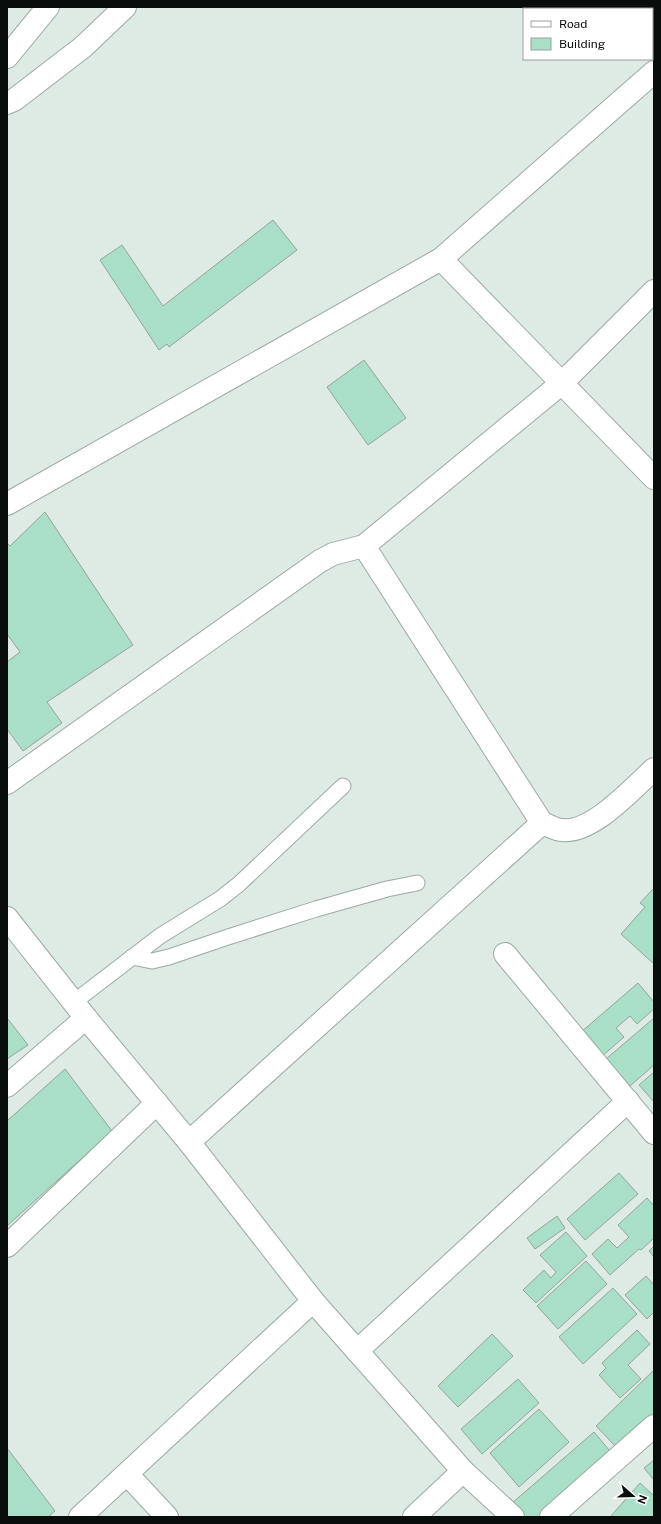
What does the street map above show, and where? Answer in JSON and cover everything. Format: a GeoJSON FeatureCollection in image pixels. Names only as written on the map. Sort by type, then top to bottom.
{"type":"FeatureCollection","features":[{"type":"Feature","properties":{"kind":"street"},"geometry":{"type":"LineString","coordinates":[[7,57],[48,7]]}},
{"type":"Feature","properties":{"kind":"street"},"geometry":{"type":"LineString","coordinates":[[7,103],[14,100],[83,47],[125,7]]}},
{"type":"Feature","properties":{"kind":"street"},"geometry":{"type":"LineString","coordinates":[[7,504],[441,259],[654,72]]}},
{"type":"Feature","properties":{"kind":"street"},"geometry":{"type":"LineString","coordinates":[[441,259],[654,478]]}},
{"type":"Feature","properties":{"kind":"street"},"geometry":{"type":"LineString","coordinates":[[7,783],[320,560],[334,554],[364,546],[562,382],[654,291]]}},
{"type":"Feature","properties":{"kind":"street"},"geometry":{"type":"LineString","coordinates":[[364,546],[542,823],[563,830],[584,827],[600,818],[654,769]]}},
{"type":"Feature","properties":{"kind":"street"},"geometry":{"type":"LineString","coordinates":[[190,1142],[542,823]]}},
{"type":"Feature","properties":{"kind":"street"},"geometry":{"type":"LineString","coordinates":[[7,918],[80,1010],[190,1142],[313,1302],[463,1471],[513,1517]]}},
{"type":"Feature","properties":{"kind":"street"},"geometry":{"type":"LineString","coordinates":[[505,954],[654,1132]]}},
{"type":"Feature","properties":{"kind":"street"},"geometry":{"type":"LineString","coordinates":[[7,1086],[80,1010]]}},
{"type":"Feature","properties":{"kind":"street"},"geometry":{"type":"LineString","coordinates":[[357,1351],[628,1101]]}},
{"type":"Feature","properties":{"kind":"street"},"geometry":{"type":"LineString","coordinates":[[7,1246],[157,1103]]}},
{"type":"Feature","properties":{"kind":"street"},"geometry":{"type":"LineString","coordinates":[[80,1517],[313,1302]]}},
{"type":"Feature","properties":{"kind":"street"},"geometry":{"type":"LineString","coordinates":[[551,1517],[654,1426]]}},
{"type":"Feature","properties":{"kind":"street"},"geometry":{"type":"LineString","coordinates":[[414,1517],[463,1471]]}},
{"type":"Feature","properties":{"kind":"street"},"geometry":{"type":"LineString","coordinates":[[127,1474],[166,1517]]}},
{"type":"Feature","properties":{"kind":"lane"},"geometry":{"type":"LineString","coordinates":[[80,1010],[132,957],[160,936],[220,899],[239,884],[343,786]]}},
{"type":"Feature","properties":{"kind":"lane"},"geometry":{"type":"LineString","coordinates":[[132,957],[152,961],[169,957],[316,909],[387,889],[417,884]]}},
{"type":"Feature","properties":{"kind":"building"},"geometry":{"type":"Polygon","coordinates":[[[273,220],[297,250],[169,347],[167,344],[159,350],[100,260],[122,245],[163,306],[273,220]]]}},
{"type":"Feature","properties":{"kind":"building"},"geometry":{"type":"Polygon","coordinates":[[[364,360],[406,418],[368,445],[327,387],[364,360]]]}},
{"type":"Feature","properties":{"kind":"building"},"geometry":{"type":"Polygon","coordinates":[[[45,512],[133,645],[47,702],[62,723],[23,751],[7,729],[7,662],[20,652],[7,634],[7,543],[10,546],[45,512]]]}},
{"type":"Feature","properties":{"kind":"building"},"geometry":{"type":"Polygon","coordinates":[[[653,889],[654,964],[621,934],[645,907],[640,903],[653,889]]]}},
{"type":"Feature","properties":{"kind":"building"},"geometry":{"type":"Polygon","coordinates":[[[638,983],[654,1002],[654,1009],[637,1024],[630,1016],[616,1028],[624,1037],[601,1057],[580,1033],[638,983]]]}},
{"type":"Feature","properties":{"kind":"building"},"geometry":{"type":"Polygon","coordinates":[[[7,1018],[28,1045],[7,1059],[7,1018]]]}},
{"type":"Feature","properties":{"kind":"building"},"geometry":{"type":"Polygon","coordinates":[[[654,1018],[654,1065],[630,1086],[606,1059],[654,1018]]]}},
{"type":"Feature","properties":{"kind":"building"},"geometry":{"type":"Polygon","coordinates":[[[65,1069],[112,1131],[7,1226],[7,1121],[65,1069]]]}},
{"type":"Feature","properties":{"kind":"building"},"geometry":{"type":"Polygon","coordinates":[[[654,1072],[654,1102],[639,1085],[654,1072]]]}},
{"type":"Feature","properties":{"kind":"building"},"geometry":{"type":"Polygon","coordinates":[[[619,1173],[638,1194],[585,1240],[567,1219],[619,1173]]]}},
{"type":"Feature","properties":{"kind":"building"},"geometry":{"type":"Polygon","coordinates":[[[647,1198],[654,1206],[654,1238],[641,1250],[639,1249],[610,1275],[592,1254],[608,1239],[617,1248],[629,1237],[618,1225],[647,1198]]]}},
{"type":"Feature","properties":{"kind":"building"},"geometry":{"type":"Polygon","coordinates":[[[557,1216],[565,1228],[535,1249],[527,1238],[557,1216]]]}},
{"type":"Feature","properties":{"kind":"building"},"geometry":{"type":"Polygon","coordinates":[[[566,1232],[587,1256],[536,1303],[523,1290],[544,1270],[551,1278],[556,1272],[540,1255],[566,1232]]]}},
{"type":"Feature","properties":{"kind":"building"},"geometry":{"type":"Polygon","coordinates":[[[654,1246],[654,1257],[649,1251],[654,1246]]]}},
{"type":"Feature","properties":{"kind":"building"},"geometry":{"type":"Polygon","coordinates":[[[586,1261],[607,1284],[558,1329],[537,1306],[586,1261]]]}},
{"type":"Feature","properties":{"kind":"building"},"geometry":{"type":"Polygon","coordinates":[[[646,1276],[654,1285],[654,1312],[647,1319],[625,1295],[646,1276]]]}},
{"type":"Feature","properties":{"kind":"building"},"geometry":{"type":"Polygon","coordinates":[[[613,1288],[637,1314],[583,1364],[559,1337],[613,1288]]]}},
{"type":"Feature","properties":{"kind":"building"},"geometry":{"type":"Polygon","coordinates":[[[637,1330],[650,1344],[628,1365],[641,1379],[620,1398],[599,1375],[606,1368],[602,1363],[637,1330]]]}},
{"type":"Feature","properties":{"kind":"building"},"geometry":{"type":"Polygon","coordinates":[[[492,1334],[513,1356],[458,1407],[438,1386],[492,1334]]]}},
{"type":"Feature","properties":{"kind":"building"},"geometry":{"type":"Polygon","coordinates":[[[654,1370],[654,1418],[620,1451],[596,1426],[654,1370]]]}},
{"type":"Feature","properties":{"kind":"building"},"geometry":{"type":"Polygon","coordinates":[[[518,1379],[539,1403],[482,1454],[461,1429],[518,1379]]]}},
{"type":"Feature","properties":{"kind":"building"},"geometry":{"type":"Polygon","coordinates":[[[539,1409],[569,1442],[519,1487],[490,1453],[539,1409]]]}},
{"type":"Feature","properties":{"kind":"building"},"geometry":{"type":"Polygon","coordinates":[[[594,1432],[614,1456],[545,1517],[522,1517],[511,1504],[594,1432]]]}},
{"type":"Feature","properties":{"kind":"building"},"geometry":{"type":"Polygon","coordinates":[[[7,1448],[55,1511],[48,1517],[7,1517],[7,1448]]]}},
{"type":"Feature","properties":{"kind":"building"},"geometry":{"type":"Polygon","coordinates":[[[654,1460],[654,1480],[644,1468],[654,1460]]]}},
{"type":"Feature","properties":{"kind":"building"},"geometry":{"type":"Polygon","coordinates":[[[640,1483],[654,1496],[654,1517],[610,1517],[640,1483]]]}}]}
